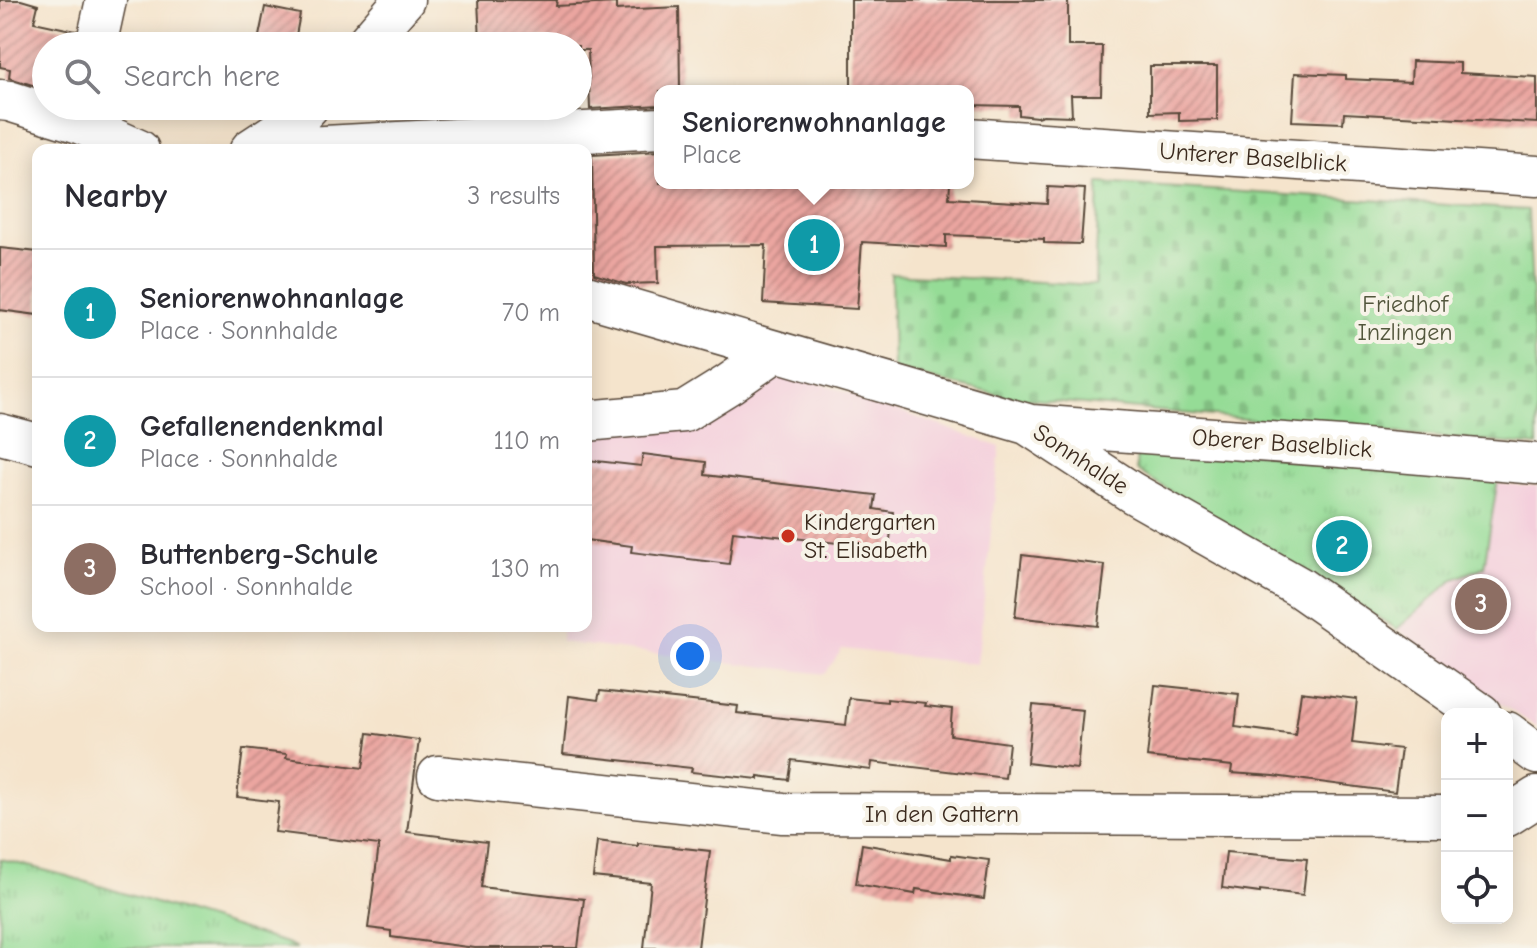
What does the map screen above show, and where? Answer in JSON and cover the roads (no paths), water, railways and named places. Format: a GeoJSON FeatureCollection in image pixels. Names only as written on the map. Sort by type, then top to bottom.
{"type":"FeatureCollection","features":[{"type":"Feature","properties":{"kind":"street"},"geometry":{"type":"LineString","coordinates":[[99,32],[106,0]]}},
{"type":"Feature","properties":{"kind":"street"},"geometry":{"type":"LineString","coordinates":[[376,32],[404,0]]}},
{"type":"Feature","properties":{"kind":"street"},"geometry":{"type":"LineString","coordinates":[[0,100],[32,105]]}},
{"type":"Feature","properties":{"kind":"street"},"geometry":{"type":"LineString","coordinates":[[91,120],[129,144]]}},
{"type":"Feature","properties":{"kind":"street"},"geometry":{"type":"LineString","coordinates":[[259,144],[295,120]]}},
{"type":"Feature","properties":{"kind":"street"},"geometry":{"type":"LineString","coordinates":[[362,144],[654,128]]}},
{"type":"Feature","properties":{"kind":"street","name":"Unterer Baselblick"},"geometry":{"type":"LineString","coordinates":[[974,138],[1537,176]]}},
{"type":"Feature","properties":{"kind":"street","name":"Sonnhalde"},"geometry":{"type":"LineString","coordinates":[[592,298],[1027,424],[1131,492],[1299,587],[1472,708]]}},
{"type":"Feature","properties":{"kind":"street"},"geometry":{"type":"LineString","coordinates":[[592,420],[684,412],[775,352]]}},
{"type":"Feature","properties":{"kind":"street","name":"Oberer Baselblick"},"geometry":{"type":"LineString","coordinates":[[1027,424],[1537,464]]}},
{"type":"Feature","properties":{"kind":"street"},"geometry":{"type":"LineString","coordinates":[[0,434],[32,442]]}},
{"type":"Feature","properties":{"kind":"street"},"geometry":{"type":"LineString","coordinates":[[1513,736],[1537,754]]}},
{"type":"Feature","properties":{"kind":"street","name":"In den Gattern"},"geometry":{"type":"LineString","coordinates":[[438,776],[783,813],[1441,816]]}},
{"type":"Feature","properties":{"kind":"street"},"geometry":{"type":"LineString","coordinates":[[1513,812],[1537,797]]}},
{"type":"Feature","properties":{"kind":"place","name":"Seniorenwohnanlage"},"geometry":{"type":"Point","coordinates":[814,245]}},
{"type":"Feature","properties":{"kind":"place","name":"Kindergarten St. Elisabeth"},"geometry":{"type":"Point","coordinates":[788,536]}},
{"type":"Feature","properties":{"kind":"place","name":"Gefallenendenkmal"},"geometry":{"type":"Point","coordinates":[1342,546]}},
{"type":"Feature","properties":{"kind":"place","name":"Buttenberg-Schule"},"geometry":{"type":"Point","coordinates":[1481,604]}},
{"type":"Feature","properties":{"kind":"park label","name":"Friedhof Inzlingen"},"geometry":{"type":"Point","coordinates":[1405,318]}}]}
